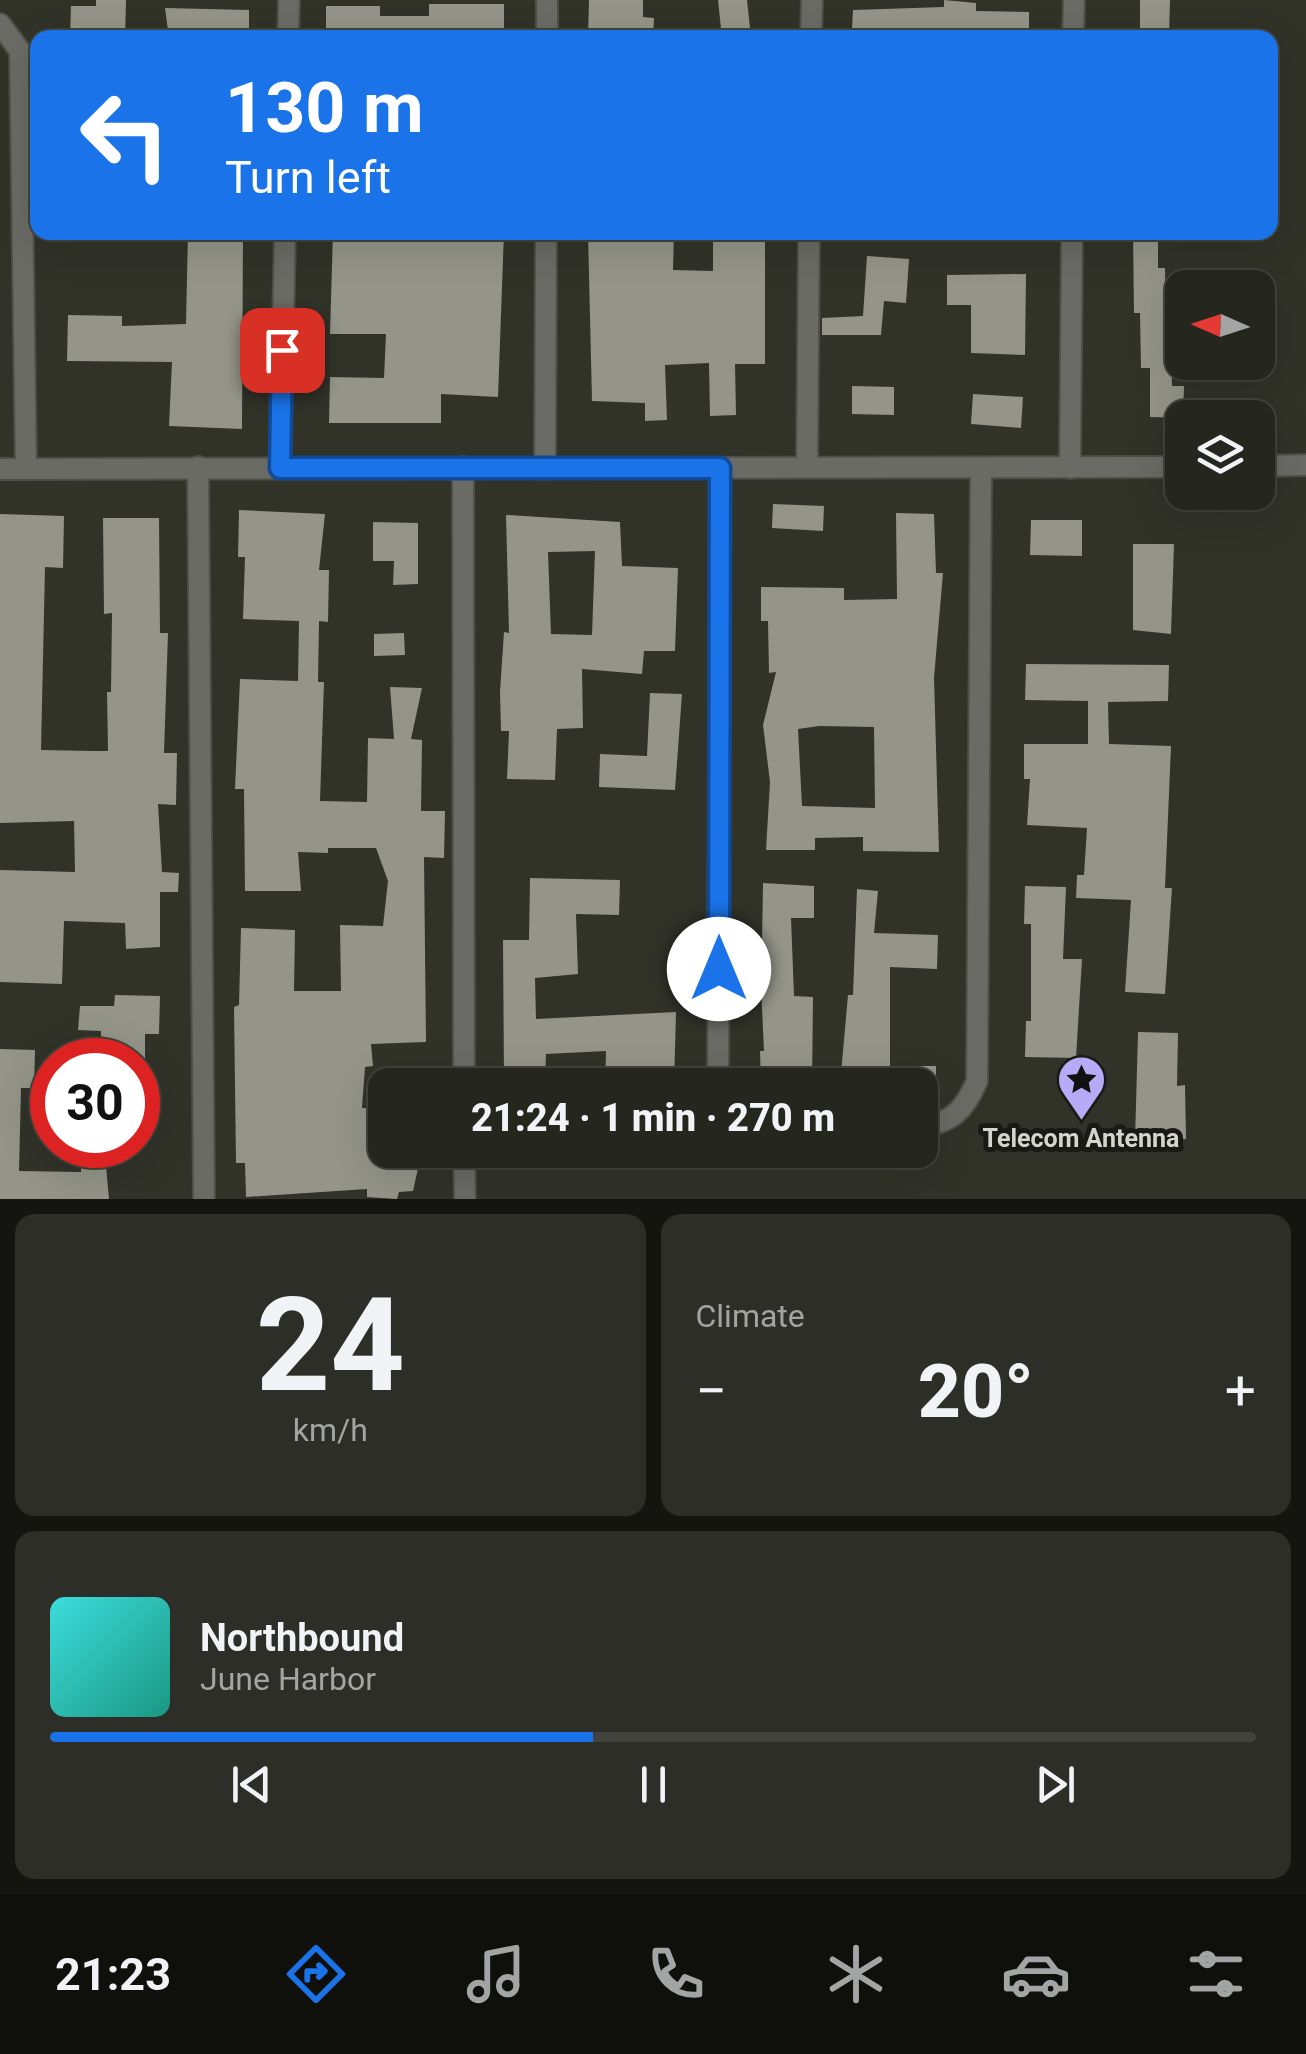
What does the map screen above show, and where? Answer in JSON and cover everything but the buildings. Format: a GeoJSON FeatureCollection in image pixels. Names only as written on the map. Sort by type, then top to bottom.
{"type":"FeatureCollection","features":[{"type":"Feature","properties":{"kind":"street"},"geometry":{"type":"LineString","coordinates":[[288,30],[289,0]]}},
{"type":"Feature","properties":{"kind":"street"},"geometry":{"type":"LineString","coordinates":[[546,30],[547,0]]}},
{"type":"Feature","properties":{"kind":"street"},"geometry":{"type":"LineString","coordinates":[[811,30],[812,0]]}},
{"type":"Feature","properties":{"kind":"street"},"geometry":{"type":"LineString","coordinates":[[1073,30],[1074,0]]}},
{"type":"Feature","properties":{"kind":"street"},"geometry":{"type":"LineString","coordinates":[[0,24],[20,50],[26,470]]}},
{"type":"Feature","properties":{"kind":"street"},"geometry":{"type":"LineString","coordinates":[[280,468],[285,240]]}},
{"type":"Feature","properties":{"kind":"street"},"geometry":{"type":"LineString","coordinates":[[546,240],[546,469]]}},
{"type":"Feature","properties":{"kind":"street"},"geometry":{"type":"LineString","coordinates":[[806,468],[809,240]]}},
{"type":"Feature","properties":{"kind":"street"},"geometry":{"type":"LineString","coordinates":[[1070,468],[1072,240]]}},
{"type":"Feature","properties":{"kind":"street"},"geometry":{"type":"LineString","coordinates":[[1275,466],[1306,465]]}},
{"type":"Feature","properties":{"kind":"street"},"geometry":{"type":"LineString","coordinates":[[198,467],[204,1199]]}},
{"type":"Feature","properties":{"kind":"street"},"geometry":{"type":"LineString","coordinates":[[463,467],[464,1068]]}},
{"type":"Feature","properties":{"kind":"street"},"geometry":{"type":"LineString","coordinates":[[0,469],[1165,467]]}},
{"type":"Feature","properties":{"kind":"street"},"geometry":{"type":"LineString","coordinates":[[718,1068],[720,468]]}},
{"type":"Feature","properties":{"kind":"street"},"geometry":{"type":"LineString","coordinates":[[938,1125],[965,1109],[977,1082],[981,468]]}},
{"type":"Feature","properties":{"kind":"street"},"geometry":{"type":"LineString","coordinates":[[464,1168],[464,1199]]}},
{"type":"Feature","properties":{"kind":"place","name":"Telecom Antenna"},"geometry":{"type":"Point","coordinates":[1081,1122]}},
{"type":"Feature","properties":{"kind":"route"},"geometry":{"type":"LineString","coordinates":[[282,350],[280,468],[720,468],[719,969]]}}]}
